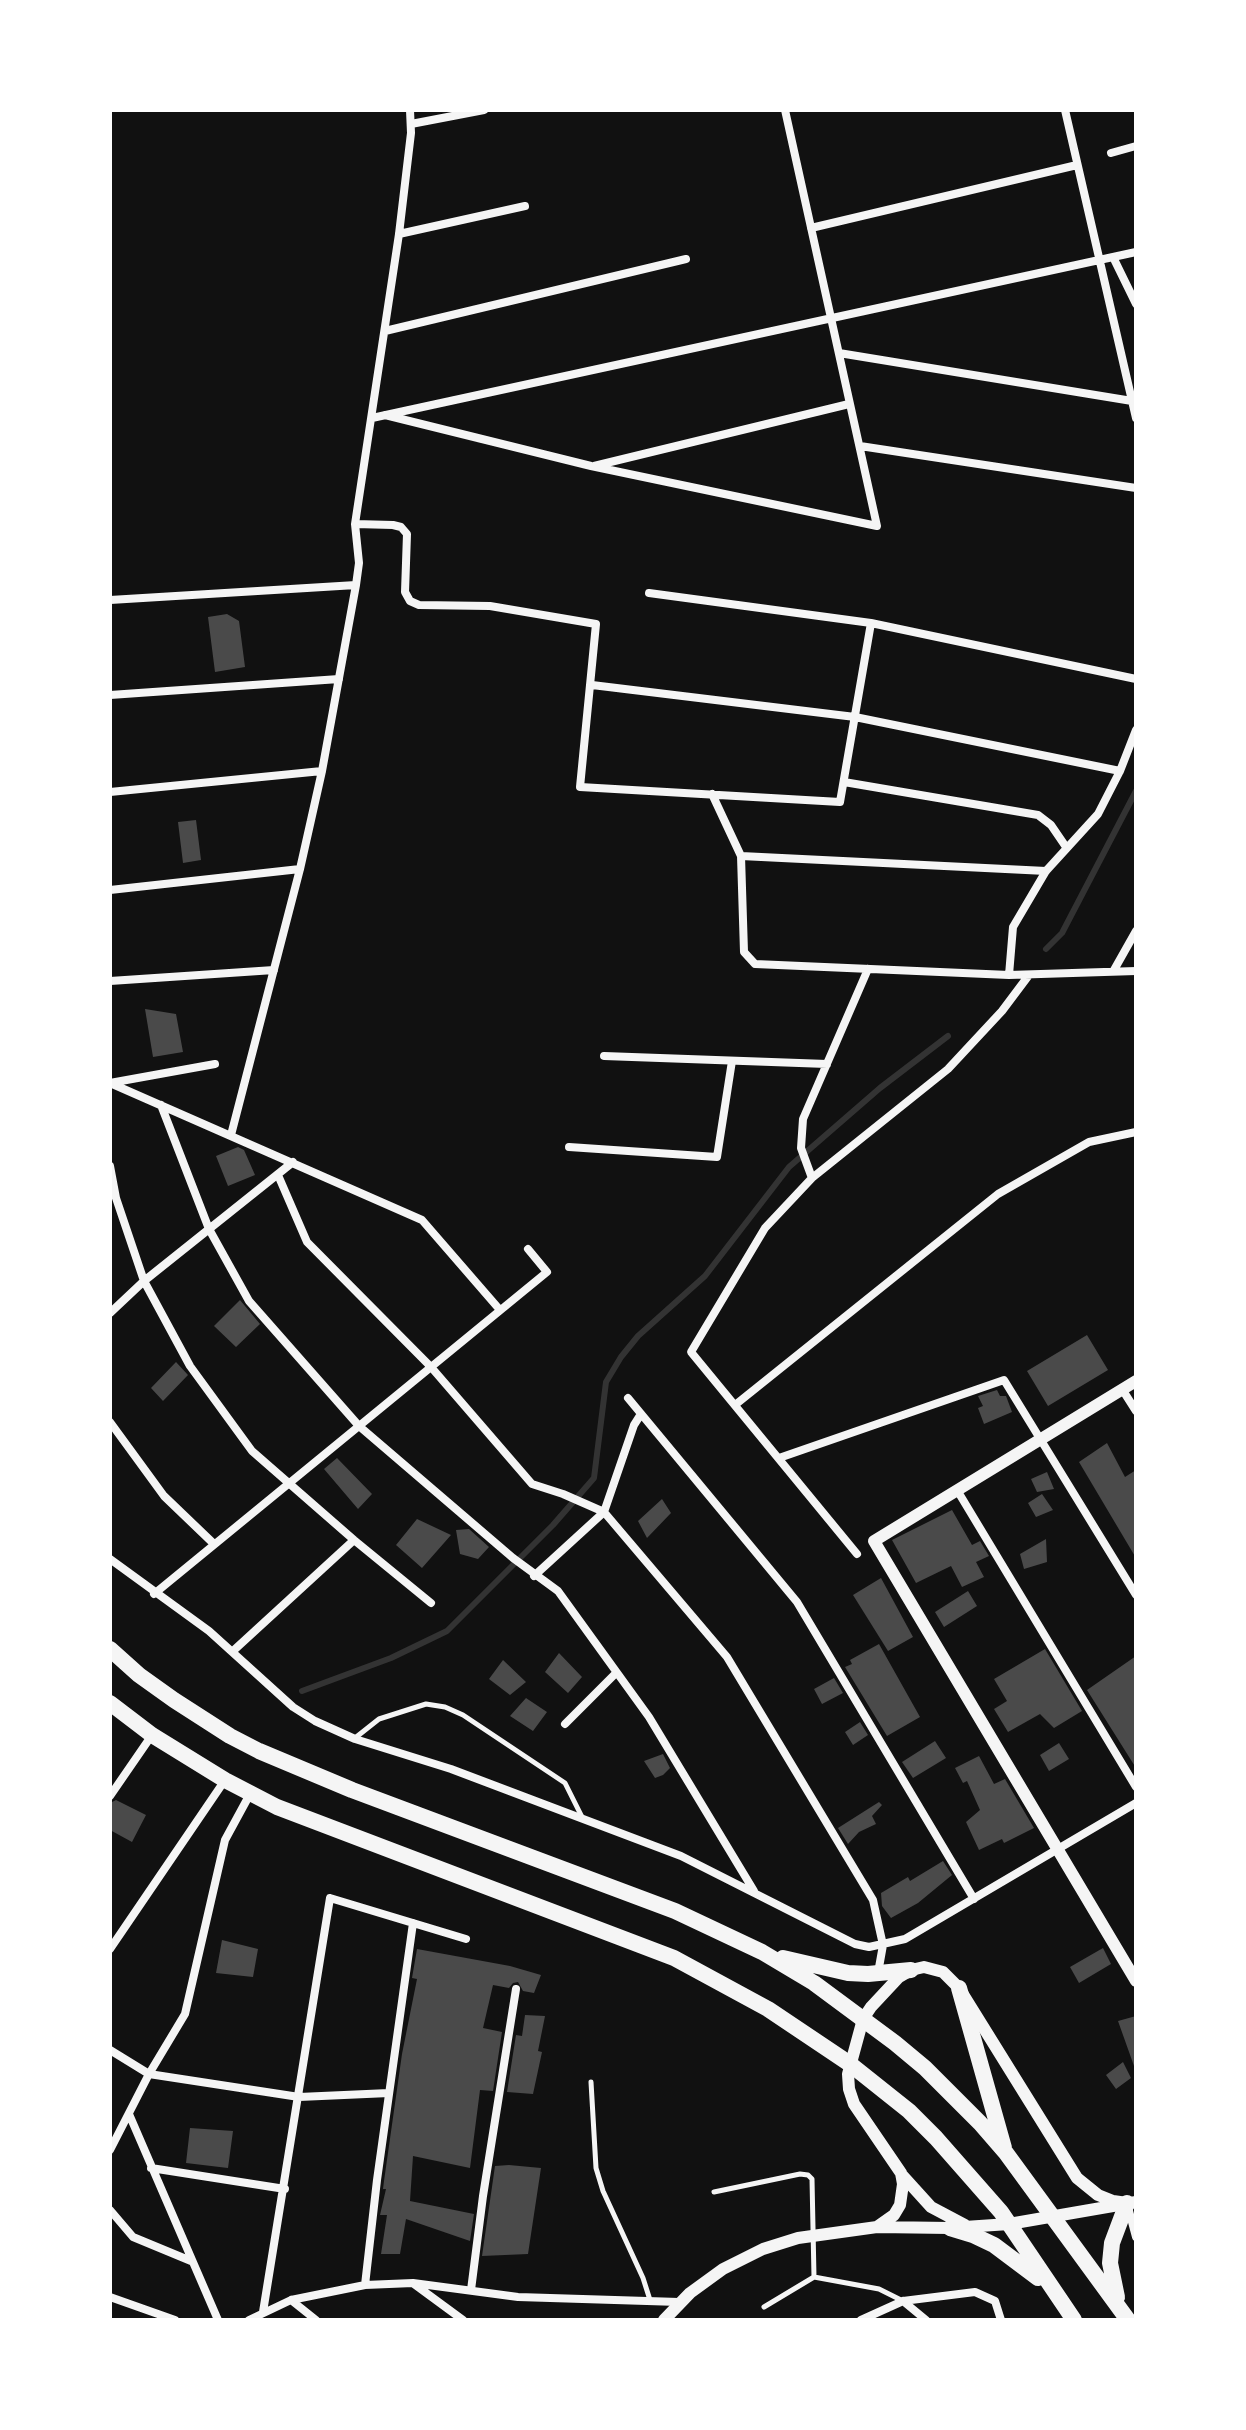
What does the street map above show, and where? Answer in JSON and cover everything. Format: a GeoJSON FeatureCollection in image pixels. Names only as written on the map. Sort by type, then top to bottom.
{"type":"FeatureCollection","features":[{"type":"Feature","properties":{"kind":"highway"},"geometry":{"type":"LineString","coordinates":[[110,1649],[174,1700],[259,1751],[366,1796],[675,1911],[762,1952],[814,1983],[925,2068],[971,2114],[1006,2153],[1128,2320]]}},
{"type":"Feature","properties":{"kind":"highway"},"geometry":{"type":"LineString","coordinates":[[110,1703],[152,1735],[250,1794],[335,1831],[674,1958],[768,2009],[850,2064],[890,2095],[936,2138],[1009,2224],[1074,2320]]}},
{"type":"Feature","properties":{"kind":"highway"},"geometry":{"type":"LineString","coordinates":[[762,1952],[837,1971],[878,1973],[911,1970]]}},
{"type":"Feature","properties":{"kind":"highway"},"geometry":{"type":"LineString","coordinates":[[959,1988],[1006,2153]]}},
{"type":"Feature","properties":{"kind":"highway"},"geometry":{"type":"LineString","coordinates":[[1128,2320],[1118,2303],[1110,2263],[1112,2243],[1132,2203]]}},
{"type":"Feature","properties":{"kind":"highway"},"geometry":{"type":"LineString","coordinates":[[950,2228],[973,2235],[1013,2258],[1063,2305]]}},
{"type":"Feature","properties":{"kind":"street"},"geometry":{"type":"LineString","coordinates":[[231,1135],[300,869],[322,771],[356,585],[359,563],[355,524],[399,234],[410,110]]}},
{"type":"Feature","properties":{"kind":"street"},"geometry":{"type":"LineString","coordinates":[[411,124],[484,110]]}},
{"type":"Feature","properties":{"kind":"street"},"geometry":{"type":"LineString","coordinates":[[385,415],[591,466],[877,526],[785,110]]}},
{"type":"Feature","properties":{"kind":"street"},"geometry":{"type":"LineString","coordinates":[[1065,110],[1136,418]]}},
{"type":"Feature","properties":{"kind":"street"},"geometry":{"type":"LineString","coordinates":[[1111,153],[1136,146]]}},
{"type":"Feature","properties":{"kind":"street"},"geometry":{"type":"LineString","coordinates":[[811,228],[1077,165]]}},
{"type":"Feature","properties":{"kind":"street"},"geometry":{"type":"LineString","coordinates":[[399,234],[525,206]]}},
{"type":"Feature","properties":{"kind":"street"},"geometry":{"type":"LineString","coordinates":[[372,418],[1136,252]]}},
{"type":"Feature","properties":{"kind":"street"},"geometry":{"type":"LineString","coordinates":[[1113,257],[1136,304]]}},
{"type":"Feature","properties":{"kind":"street"},"geometry":{"type":"LineString","coordinates":[[385,331],[686,259]]}},
{"type":"Feature","properties":{"kind":"street"},"geometry":{"type":"LineString","coordinates":[[839,353],[1132,401]]}},
{"type":"Feature","properties":{"kind":"street"},"geometry":{"type":"LineString","coordinates":[[591,466],[849,404]]}},
{"type":"Feature","properties":{"kind":"street"},"geometry":{"type":"LineString","coordinates":[[860,446],[1136,488]]}},
{"type":"Feature","properties":{"kind":"street"},"geometry":{"type":"LineString","coordinates":[[355,524],[393,525],[401,527],[407,534],[405,592],[410,601],[419,605],[490,606],[596,624],[580,787],[840,802],[871,623]]}},
{"type":"Feature","properties":{"kind":"street"},"geometry":{"type":"LineString","coordinates":[[110,600],[356,585]]}},
{"type":"Feature","properties":{"kind":"street"},"geometry":{"type":"LineString","coordinates":[[649,593],[871,623],[1136,679]]}},
{"type":"Feature","properties":{"kind":"street"},"geometry":{"type":"LineString","coordinates":[[110,695],[339,679]]}},
{"type":"Feature","properties":{"kind":"street"},"geometry":{"type":"LineString","coordinates":[[592,685],[855,717],[1120,771]]}},
{"type":"Feature","properties":{"kind":"street"},"geometry":{"type":"LineString","coordinates":[[1009,975],[1013,927],[1046,871],[1098,814],[1136,730]]}},
{"type":"Feature","properties":{"kind":"street"},"geometry":{"type":"LineString","coordinates":[[110,792],[322,771]]}},
{"type":"Feature","properties":{"kind":"street"},"geometry":{"type":"LineString","coordinates":[[844,782],[1038,815],[1051,825],[1066,847]]}},
{"type":"Feature","properties":{"kind":"street"},"geometry":{"type":"LineString","coordinates":[[712,794],[741,856],[744,952],[755,964],[1009,975],[1136,971]]}},
{"type":"Feature","properties":{"kind":"street"},"geometry":{"type":"LineString","coordinates":[[741,856],[1046,871]]}},
{"type":"Feature","properties":{"kind":"street"},"geometry":{"type":"LineString","coordinates":[[110,890],[300,869]]}},
{"type":"Feature","properties":{"kind":"street"},"geometry":{"type":"LineString","coordinates":[[1114,970],[1136,931]]}},
{"type":"Feature","properties":{"kind":"street"},"geometry":{"type":"LineString","coordinates":[[812,1178],[801,1148],[803,1119],[868,969]]}},
{"type":"Feature","properties":{"kind":"street"},"geometry":{"type":"LineString","coordinates":[[110,981],[274,970]]}},
{"type":"Feature","properties":{"kind":"street"},"geometry":{"type":"LineString","coordinates":[[857,1554],[691,1352],[765,1228],[812,1178],[948,1069],[1002,1011],[1029,975]]}},
{"type":"Feature","properties":{"kind":"street"},"geometry":{"type":"LineString","coordinates":[[604,1056],[827,1064]]}},
{"type":"Feature","properties":{"kind":"street"},"geometry":{"type":"LineString","coordinates":[[569,1147],[717,1157],[732,1061]]}},
{"type":"Feature","properties":{"kind":"street"},"geometry":{"type":"LineString","coordinates":[[110,1083],[215,1064]]}},
{"type":"Feature","properties":{"kind":"street"},"geometry":{"type":"LineString","coordinates":[[110,1083],[422,1220],[500,1310]]}},
{"type":"Feature","properties":{"kind":"street"},"geometry":{"type":"LineString","coordinates":[[161,1105],[209,1229],[249,1301],[359,1426],[534,1576],[558,1591],[649,1717],[754,1891]]}},
{"type":"Feature","properties":{"kind":"street"},"geometry":{"type":"LineString","coordinates":[[735,1405],[998,1194],[1089,1142],[1136,1132]]}},
{"type":"Feature","properties":{"kind":"street"},"geometry":{"type":"LineString","coordinates":[[110,1313],[144,1281],[293,1162]]}},
{"type":"Feature","properties":{"kind":"street"},"geometry":{"type":"LineString","coordinates":[[110,1166],[116,1198],[144,1281],[190,1366],[252,1451],[431,1603]]}},
{"type":"Feature","properties":{"kind":"street"},"geometry":{"type":"LineString","coordinates":[[278,1175],[307,1242],[431,1367],[532,1484],[604,1512],[727,1657],[873,1900],[883,1945],[878,1973]]}},
{"type":"Feature","properties":{"kind":"street"},"geometry":{"type":"LineString","coordinates":[[154,1594],[547,1272],[528,1249]]}},
{"type":"Feature","properties":{"kind":"street"},"geometry":{"type":"LineString","coordinates":[[779,1458],[1004,1380],[1136,1595]]}},
{"type":"Feature","properties":{"kind":"street"},"geometry":{"type":"LineString","coordinates":[[1136,1381],[874,1541],[1136,1981]]}},
{"type":"Feature","properties":{"kind":"street"},"geometry":{"type":"LineString","coordinates":[[1122,1389],[1136,1411]]}},
{"type":"Feature","properties":{"kind":"street"},"geometry":{"type":"LineString","coordinates":[[628,1398],[797,1602],[974,1899]]}},
{"type":"Feature","properties":{"kind":"street"},"geometry":{"type":"LineString","coordinates":[[534,1576],[604,1512],[634,1425],[641,1414]]}},
{"type":"Feature","properties":{"kind":"street"},"geometry":{"type":"LineString","coordinates":[[110,1422],[164,1496],[214,1544]]}},
{"type":"Feature","properties":{"kind":"street"},"geometry":{"type":"LineString","coordinates":[[957,1490],[1136,1787]]}},
{"type":"Feature","properties":{"kind":"street"},"geometry":{"type":"LineString","coordinates":[[233,1651],[354,1540]]}},
{"type":"Feature","properties":{"kind":"street"},"geometry":{"type":"LineString","coordinates":[[110,1559],[233,1651],[293,1707],[315,1721],[355,1739],[451,1769],[681,1856],[840,1938],[869,1947],[905,1939],[1136,1803]]}},
{"type":"Feature","properties":{"kind":"street"},"geometry":{"type":"LineString","coordinates":[[565,1724],[616,1673]]}},
{"type":"Feature","properties":{"kind":"street"},"geometry":{"type":"LineString","coordinates":[[110,1796],[152,1735]]}},
{"type":"Feature","properties":{"kind":"street"},"geometry":{"type":"LineString","coordinates":[[110,1949],[225,1780]]}},
{"type":"Feature","properties":{"kind":"street"},"geometry":{"type":"LineString","coordinates":[[110,2150],[149,2074],[185,2014],[225,1840],[250,1794]]}},
{"type":"Feature","properties":{"kind":"street"},"geometry":{"type":"LineString","coordinates":[[263,2312],[330,1898],[466,1939]]}},
{"type":"Feature","properties":{"kind":"street"},"geometry":{"type":"LineString","coordinates":[[365,2285],[413,1923]]}},
{"type":"Feature","properties":{"kind":"street"},"geometry":{"type":"LineString","coordinates":[[972,2227],[931,2207],[901,2173],[854,2104],[849,2089],[850,2064],[863,2019],[879,1996],[911,1970],[924,1967],[943,1972],[959,1988],[1077,2178],[1098,2195],[1113,2201],[1132,2203]]}},
{"type":"Feature","properties":{"kind":"street"},"geometry":{"type":"LineString","coordinates":[[471,2290],[516,1989]]}},
{"type":"Feature","properties":{"kind":"street"},"geometry":{"type":"LineString","coordinates":[[110,2050],[149,2074],[299,2097],[389,2093]]}},
{"type":"Feature","properties":{"kind":"street"},"geometry":{"type":"LineString","coordinates":[[129,2114],[218,2320]]}},
{"type":"Feature","properties":{"kind":"street"},"geometry":{"type":"LineString","coordinates":[[151,2168],[285,2189]]}},
{"type":"Feature","properties":{"kind":"street"},"geometry":{"type":"LineString","coordinates":[[877,2227],[894,2215],[900,2205],[901,2173]]}},
{"type":"Feature","properties":{"kind":"street"},"geometry":{"type":"LineString","coordinates":[[664,2320],[679,2302],[699,2286],[743,2258],[815,2234],[877,2227],[950,2228],[1009,2224],[1132,2203]]}},
{"type":"Feature","properties":{"kind":"street"},"geometry":{"type":"LineString","coordinates":[[1132,2203],[1136,2237]]}},
{"type":"Feature","properties":{"kind":"street"},"geometry":{"type":"LineString","coordinates":[[110,2210],[133,2237],[192,2261]]}},
{"type":"Feature","properties":{"kind":"street"},"geometry":{"type":"LineString","coordinates":[[413,2283],[463,2320]]}},
{"type":"Feature","properties":{"kind":"street"},"geometry":{"type":"LineString","coordinates":[[249,2320],[291,2300],[365,2285],[413,2283],[518,2297],[679,2302]]}},
{"type":"Feature","properties":{"kind":"street"},"geometry":{"type":"LineString","coordinates":[[861,2320],[903,2301],[975,2292],[995,2301],[1001,2320]]}},
{"type":"Feature","properties":{"kind":"street"},"geometry":{"type":"LineString","coordinates":[[110,2297],[175,2320]]}},
{"type":"Feature","properties":{"kind":"street"},"geometry":{"type":"LineString","coordinates":[[291,2300],[316,2320]]}},
{"type":"Feature","properties":{"kind":"street"},"geometry":{"type":"LineString","coordinates":[[903,2301],[926,2320]]}},
{"type":"Feature","properties":{"kind":"lane"},"geometry":{"type":"LineString","coordinates":[[355,1739],[379,1719],[426,1704],[445,1707],[463,1715],[565,1783],[584,1820]]}},
{"type":"Feature","properties":{"kind":"lane"},"geometry":{"type":"LineString","coordinates":[[591,2082],[596,2168],[650,2300]]}},
{"type":"Feature","properties":{"kind":"lane"},"geometry":{"type":"LineString","coordinates":[[714,2192],[800,2174],[808,2175],[812,2179],[814,2277]]}},
{"type":"Feature","properties":{"kind":"lane"},"geometry":{"type":"LineString","coordinates":[[764,2307],[814,2277],[879,2289],[903,2301]]}},
{"type":"Feature","properties":{"kind":"building"},"geometry":{"type":"Polygon","coordinates":[[[227,614],[239,621],[245,667],[215,672],[208,617],[227,614]]]}},
{"type":"Feature","properties":{"kind":"building"},"geometry":{"type":"Polygon","coordinates":[[[196,820],[201,860],[183,863],[178,822],[196,820]]]}},
{"type":"Feature","properties":{"kind":"building"},"geometry":{"type":"Polygon","coordinates":[[[145,1009],[176,1014],[183,1052],[153,1057],[145,1009]]]}},
{"type":"Feature","properties":{"kind":"building"},"geometry":{"type":"Polygon","coordinates":[[[238,1147],[244,1150],[255,1175],[228,1186],[216,1156],[238,1147]]]}},
{"type":"Feature","properties":{"kind":"building"},"geometry":{"type":"Polygon","coordinates":[[[240,1300],[260,1324],[236,1347],[214,1326],[240,1300]]]}},
{"type":"Feature","properties":{"kind":"building"},"geometry":{"type":"Polygon","coordinates":[[[1087,1335],[1108,1370],[1048,1406],[1027,1371],[1087,1335]]]}},
{"type":"Feature","properties":{"kind":"building"},"geometry":{"type":"Polygon","coordinates":[[[176,1362],[188,1375],[163,1401],[151,1388],[176,1362]]]}},
{"type":"Feature","properties":{"kind":"building"},"geometry":{"type":"Polygon","coordinates":[[[997,1390],[1000,1396],[1006,1396],[1012,1412],[984,1424],[978,1408],[983,1406],[978,1396],[997,1390]]]}},
{"type":"Feature","properties":{"kind":"building"},"geometry":{"type":"Polygon","coordinates":[[[1107,1443],[1125,1477],[1136,1470],[1136,1558],[1079,1462],[1107,1443]]]}},
{"type":"Feature","properties":{"kind":"building"},"geometry":{"type":"Polygon","coordinates":[[[337,1458],[372,1494],[358,1509],[324,1469],[337,1458]]]}},
{"type":"Feature","properties":{"kind":"building"},"geometry":{"type":"Polygon","coordinates":[[[1047,1472],[1054,1489],[1037,1492],[1031,1479],[1047,1472]]]}},
{"type":"Feature","properties":{"kind":"building"},"geometry":{"type":"Polygon","coordinates":[[[1042,1494],[1053,1510],[1036,1517],[1028,1503],[1042,1494]]]}},
{"type":"Feature","properties":{"kind":"building"},"geometry":{"type":"Polygon","coordinates":[[[662,1499],[671,1513],[647,1538],[638,1521],[662,1499]]]}},
{"type":"Feature","properties":{"kind":"building"},"geometry":{"type":"Polygon","coordinates":[[[952,1510],[972,1545],[980,1541],[989,1556],[976,1562],[984,1577],[962,1587],[951,1566],[916,1583],[892,1540],[952,1510]]]}},
{"type":"Feature","properties":{"kind":"building"},"geometry":{"type":"Polygon","coordinates":[[[417,1519],[451,1535],[422,1568],[396,1545],[417,1519]]]}},
{"type":"Feature","properties":{"kind":"building"},"geometry":{"type":"Polygon","coordinates":[[[469,1529],[489,1547],[478,1559],[460,1554],[456,1530],[469,1529]]]}},
{"type":"Feature","properties":{"kind":"building"},"geometry":{"type":"Polygon","coordinates":[[[1046,1539],[1047,1562],[1024,1569],[1020,1554],[1046,1539]]]}},
{"type":"Feature","properties":{"kind":"building"},"geometry":{"type":"Polygon","coordinates":[[[881,1578],[913,1637],[888,1651],[853,1595],[881,1578]]]}},
{"type":"Feature","properties":{"kind":"building"},"geometry":{"type":"Polygon","coordinates":[[[968,1591],[977,1606],[944,1627],[935,1612],[968,1591]]]}},
{"type":"Feature","properties":{"kind":"building"},"geometry":{"type":"Polygon","coordinates":[[[879,1644],[920,1717],[887,1736],[845,1667],[852,1664],[850,1660],[879,1644]]]}},
{"type":"Feature","properties":{"kind":"building"},"geometry":{"type":"Polygon","coordinates":[[[1045,1649],[1082,1711],[1054,1728],[1040,1714],[1008,1732],[994,1709],[1007,1701],[994,1679],[1045,1649]]]}},
{"type":"Feature","properties":{"kind":"building"},"geometry":{"type":"Polygon","coordinates":[[[559,1653],[582,1677],[568,1693],[545,1672],[559,1653]]]}},
{"type":"Feature","properties":{"kind":"building"},"geometry":{"type":"Polygon","coordinates":[[[1136,1656],[1136,1768],[1087,1690],[1136,1656]]]}},
{"type":"Feature","properties":{"kind":"building"},"geometry":{"type":"Polygon","coordinates":[[[503,1660],[526,1682],[510,1695],[489,1679],[503,1660]]]}},
{"type":"Feature","properties":{"kind":"building"},"geometry":{"type":"Polygon","coordinates":[[[834,1678],[843,1693],[822,1704],[814,1689],[834,1678]]]}},
{"type":"Feature","properties":{"kind":"building"},"geometry":{"type":"Polygon","coordinates":[[[526,1698],[547,1712],[533,1731],[510,1716],[526,1698]]]}},
{"type":"Feature","properties":{"kind":"building"},"geometry":{"type":"Polygon","coordinates":[[[860,1722],[868,1735],[853,1745],[845,1732],[860,1722]]]}},
{"type":"Feature","properties":{"kind":"building"},"geometry":{"type":"Polygon","coordinates":[[[935,1741],[946,1758],[913,1778],[902,1762],[935,1741]]]}},
{"type":"Feature","properties":{"kind":"building"},"geometry":{"type":"Polygon","coordinates":[[[1059,1743],[1069,1759],[1049,1771],[1040,1755],[1059,1743]]]}},
{"type":"Feature","properties":{"kind":"building"},"geometry":{"type":"Polygon","coordinates":[[[663,1754],[670,1768],[655,1778],[644,1761],[663,1754]]]}},
{"type":"Feature","properties":{"kind":"building"},"geometry":{"type":"Polygon","coordinates":[[[979,1756],[994,1784],[1005,1779],[1034,1828],[1004,1843],[1002,1839],[979,1850],[966,1822],[980,1810],[967,1781],[963,1783],[955,1768],[979,1756]]]}},
{"type":"Feature","properties":{"kind":"building"},"geometry":{"type":"Polygon","coordinates":[[[116,1800],[146,1815],[132,1842],[110,1830],[110,1803],[116,1800]]]}},
{"type":"Feature","properties":{"kind":"building"},"geometry":{"type":"Polygon","coordinates":[[[879,1802],[882,1805],[872,1816],[876,1824],[859,1832],[848,1844],[838,1828],[879,1802]]]}},
{"type":"Feature","properties":{"kind":"building"},"geometry":{"type":"Polygon","coordinates":[[[943,1861],[952,1875],[918,1903],[891,1918],[882,1906],[881,1893],[908,1877],[910,1881],[943,1861]]]}},
{"type":"Feature","properties":{"kind":"building"},"geometry":{"type":"Polygon","coordinates":[[[222,1940],[258,1949],[253,1977],[216,1973],[222,1940]]]}},
{"type":"Feature","properties":{"kind":"building"},"geometry":{"type":"Polygon","coordinates":[[[1103,1948],[1111,1964],[1079,1983],[1070,1967],[1103,1948]]]}},
{"type":"Feature","properties":{"kind":"building"},"geometry":{"type":"Polygon","coordinates":[[[417,1949],[510,1966],[541,1975],[534,1993],[523,1991],[518,1982],[509,1988],[493,1985],[483,2028],[502,2032],[493,2091],[480,2090],[470,2168],[413,2156],[410,2201],[474,2214],[470,2241],[406,2219],[400,2254],[381,2254],[387,2215],[380,2215],[386,2189],[383,2189],[402,2054],[417,1979],[412,1978],[417,1949]]]}},
{"type":"Feature","properties":{"kind":"building"},"geometry":{"type":"Polygon","coordinates":[[[525,2015],[545,2016],[538,2051],[542,2052],[533,2094],[507,2092],[516,2035],[522,2036],[525,2015]]]}},
{"type":"Feature","properties":{"kind":"building"},"geometry":{"type":"Polygon","coordinates":[[[1136,2016],[1136,2066],[1134,2066],[1118,2021],[1136,2016]]]}},
{"type":"Feature","properties":{"kind":"building"},"geometry":{"type":"Polygon","coordinates":[[[1123,2062],[1131,2078],[1116,2089],[1106,2075],[1123,2062]]]}},
{"type":"Feature","properties":{"kind":"building"},"geometry":{"type":"Polygon","coordinates":[[[190,2128],[233,2131],[228,2168],[186,2163],[190,2128]]]}},
{"type":"Feature","properties":{"kind":"building"},"geometry":{"type":"Polygon","coordinates":[[[495,2166],[541,2168],[528,2254],[482,2256],[495,2166]]]}},
{"type":"Feature","properties":{"kind":"waterway"},"geometry":{"type":"LineString","coordinates":[[1046,949],[1062,933],[1136,791]]}},
{"type":"Feature","properties":{"kind":"waterway"},"geometry":{"type":"LineString","coordinates":[[302,1691],[391,1658],[447,1631],[553,1525],[594,1478],[606,1382],[621,1357],[638,1336],[705,1276],[789,1167],[880,1088],[948,1036]]}}]}
